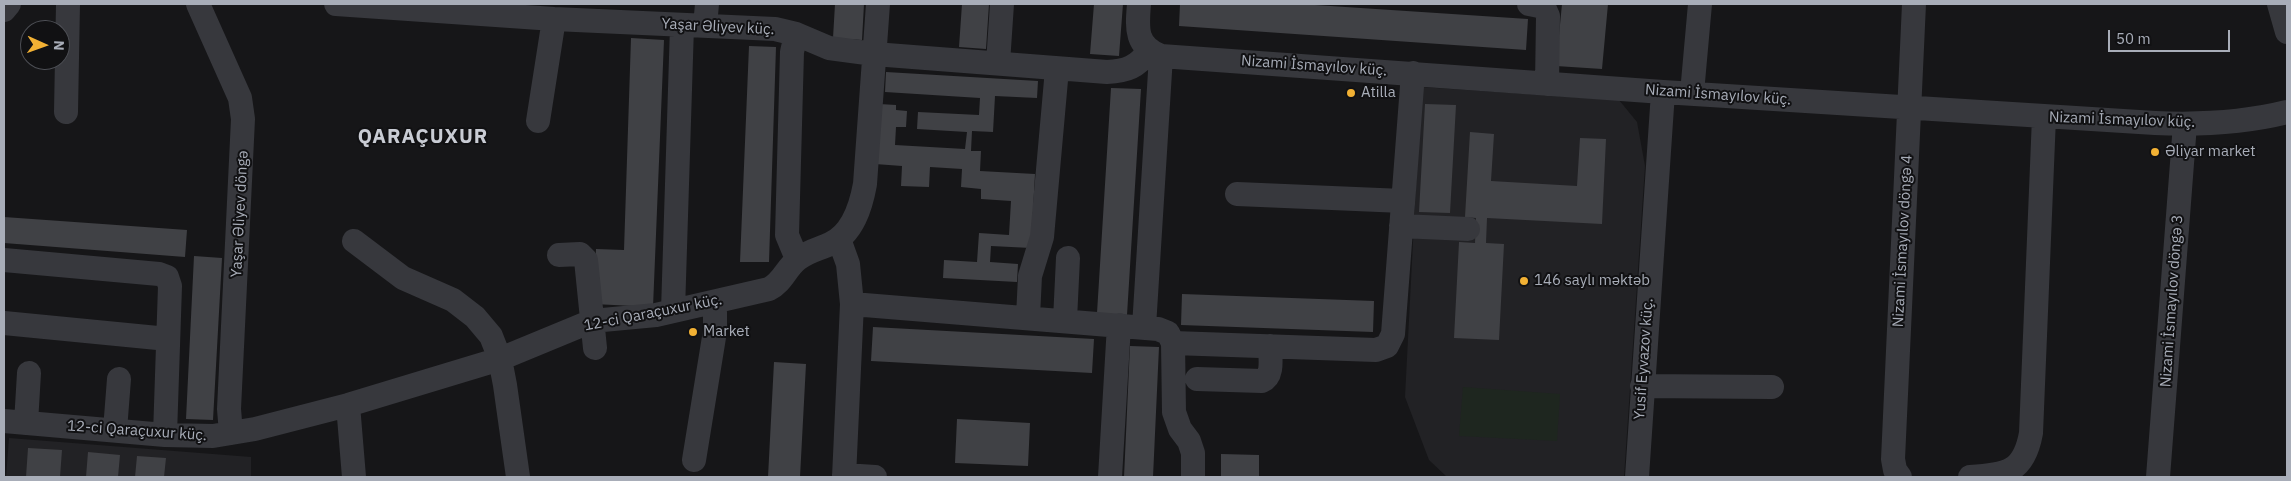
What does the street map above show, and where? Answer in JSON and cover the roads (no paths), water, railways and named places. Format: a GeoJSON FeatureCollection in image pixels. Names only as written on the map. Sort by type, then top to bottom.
{"type":"FeatureCollection","features":[{"type":"Feature","properties":{"kind":"street"},"geometry":{"type":"LineString","coordinates":[[4,10],[9,4]]}},
{"type":"Feature","properties":{"kind":"street"},"geometry":{"type":"LineString","coordinates":[[66,112],[68,4]]}},
{"type":"Feature","properties":{"kind":"street","name":"Yaşar Əliyev döngə"},"geometry":{"type":"LineString","coordinates":[[198,4],[240,98],[243,119],[229,408],[231,433]]}},
{"type":"Feature","properties":{"kind":"street","name":"Yaşar Əliyev küç."},"geometry":{"type":"LineString","coordinates":[[336,4],[541,14],[698,18],[776,29],[796,34],[830,48],[874,54],[1057,68],[1120,71],[1136,66],[1155,54]]}},
{"type":"Feature","properties":{"kind":"street"},"geometry":{"type":"LineString","coordinates":[[875,477],[844,476],[852,304],[848,264],[839,239],[861,208],[866,184],[878,4]]}},
{"type":"Feature","properties":{"kind":"street"},"geometry":{"type":"LineString","coordinates":[[998,63],[1002,4]]}},
{"type":"Feature","properties":{"kind":"street"},"geometry":{"type":"LineString","coordinates":[[1139,4],[1138,26],[1144,46],[1155,54],[1144,327]]}},
{"type":"Feature","properties":{"kind":"street"},"geometry":{"type":"LineString","coordinates":[[1529,4],[1544,7],[1548,16],[1547,84]]}},
{"type":"Feature","properties":{"kind":"street"},"geometry":{"type":"LineString","coordinates":[[1692,93],[1700,4]]}},
{"type":"Feature","properties":{"kind":"street","name":"Nizami İsmayılov döngə 4"},"geometry":{"type":"LineString","coordinates":[[1900,477],[1895,470],[1893,459],[1914,4]]}},
{"type":"Feature","properties":{"kind":"street"},"geometry":{"type":"LineString","coordinates":[[2279,4],[2287,32]]}},
{"type":"Feature","properties":{"kind":"street"},"geometry":{"type":"LineString","coordinates":[[538,121],[541,14]]}},
{"type":"Feature","properties":{"kind":"street"},"geometry":{"type":"LineString","coordinates":[[673,311],[698,18]]}},
{"type":"Feature","properties":{"kind":"street"},"geometry":{"type":"LineString","coordinates":[[796,34],[792,52],[787,235],[797,260]]}},
{"type":"Feature","properties":{"kind":"street","name":"Nizami İsmayılov küç."},"geometry":{"type":"LineString","coordinates":[[1155,54],[1547,84],[2044,117],[2185,124],[2245,121],[2287,112]]}},
{"type":"Feature","properties":{"kind":"street"},"geometry":{"type":"LineString","coordinates":[[1028,317],[1030,276],[1042,237],[1057,68]]}},
{"type":"Feature","properties":{"kind":"street"},"geometry":{"type":"LineString","coordinates":[[1173,343],[1376,350],[1388,346],[1393,334],[1412,73]]}},
{"type":"Feature","properties":{"kind":"street","name":"Yusif Eyvazov küç."},"geometry":{"type":"LineString","coordinates":[[1637,477],[1663,92]]}},
{"type":"Feature","properties":{"kind":"street"},"geometry":{"type":"LineString","coordinates":[[1978,477],[2013,469],[2023,461],[2028,450],[2031,433],[2044,117]]}},
{"type":"Feature","properties":{"kind":"street","name":"Nizami İsmayılov döngə 3"},"geometry":{"type":"LineString","coordinates":[[2158,477],[2185,124]]}},
{"type":"Feature","properties":{"kind":"street"},"geometry":{"type":"LineString","coordinates":[[1237,194],[1403,201]]}},
{"type":"Feature","properties":{"kind":"street"},"geometry":{"type":"LineString","coordinates":[[1401,226],[1468,229]]}},
{"type":"Feature","properties":{"kind":"street","name":"12-ci Qaraçuxur küç."},"geometry":{"type":"LineString","coordinates":[[15,422],[165,435],[213,436],[255,429],[348,405],[500,359],[592,321],[673,311],[774,287],[784,278],[797,260],[808,252],[839,239]]}},
{"type":"Feature","properties":{"kind":"street"},"geometry":{"type":"LineString","coordinates":[[354,241],[403,278],[453,300],[475,317],[491,336],[500,359],[518,477]]}},
{"type":"Feature","properties":{"kind":"street"},"geometry":{"type":"LineString","coordinates":[[559,255],[580,254],[586,260],[595,348]]}},
{"type":"Feature","properties":{"kind":"street"},"geometry":{"type":"LineString","coordinates":[[1065,320],[1068,258]]}},
{"type":"Feature","properties":{"kind":"street"},"geometry":{"type":"LineString","coordinates":[[4,260],[159,274],[167,277],[170,286],[165,435]]}},
{"type":"Feature","properties":{"kind":"street"},"geometry":{"type":"LineString","coordinates":[[694,460],[715,331],[715,302]]}},
{"type":"Feature","properties":{"kind":"street"},"geometry":{"type":"LineString","coordinates":[[852,304],[1158,328],[1168,334],[1173,343],[1174,412],[1180,429],[1189,441],[1193,453],[1193,477]]}},
{"type":"Feature","properties":{"kind":"street"},"geometry":{"type":"LineString","coordinates":[[4,323],[168,338]]}},
{"type":"Feature","properties":{"kind":"street"},"geometry":{"type":"LineString","coordinates":[[1110,477],[1119,325]]}},
{"type":"Feature","properties":{"kind":"street"},"geometry":{"type":"LineString","coordinates":[[1197,379],[1262,381],[1270,374],[1270,346]]}},
{"type":"Feature","properties":{"kind":"street"},"geometry":{"type":"LineString","coordinates":[[15,422],[29,373]]}},
{"type":"Feature","properties":{"kind":"street"},"geometry":{"type":"LineString","coordinates":[[115,430],[119,379]]}},
{"type":"Feature","properties":{"kind":"street"},"geometry":{"type":"LineString","coordinates":[[1642,386],[1772,387]]}},
{"type":"Feature","properties":{"kind":"street"},"geometry":{"type":"LineString","coordinates":[[348,405],[354,477]]}},
{"type":"Feature","properties":{"kind":"place","name":"Atilla"},"geometry":{"type":"Point","coordinates":[1351,93]}},
{"type":"Feature","properties":{"kind":"place","name":"Əliyar market"},"geometry":{"type":"Point","coordinates":[2155,152]}},
{"type":"Feature","properties":{"kind":"place","name":"146 saylı məktəb"},"geometry":{"type":"Point","coordinates":[1524,281]}},
{"type":"Feature","properties":{"kind":"place","name":"Market"},"geometry":{"type":"Point","coordinates":[693,332]}},
{"type":"Feature","properties":{"kind":"district","name":"QARAÇUXUR"},"geometry":{"type":"Point","coordinates":[423,137]}}]}
